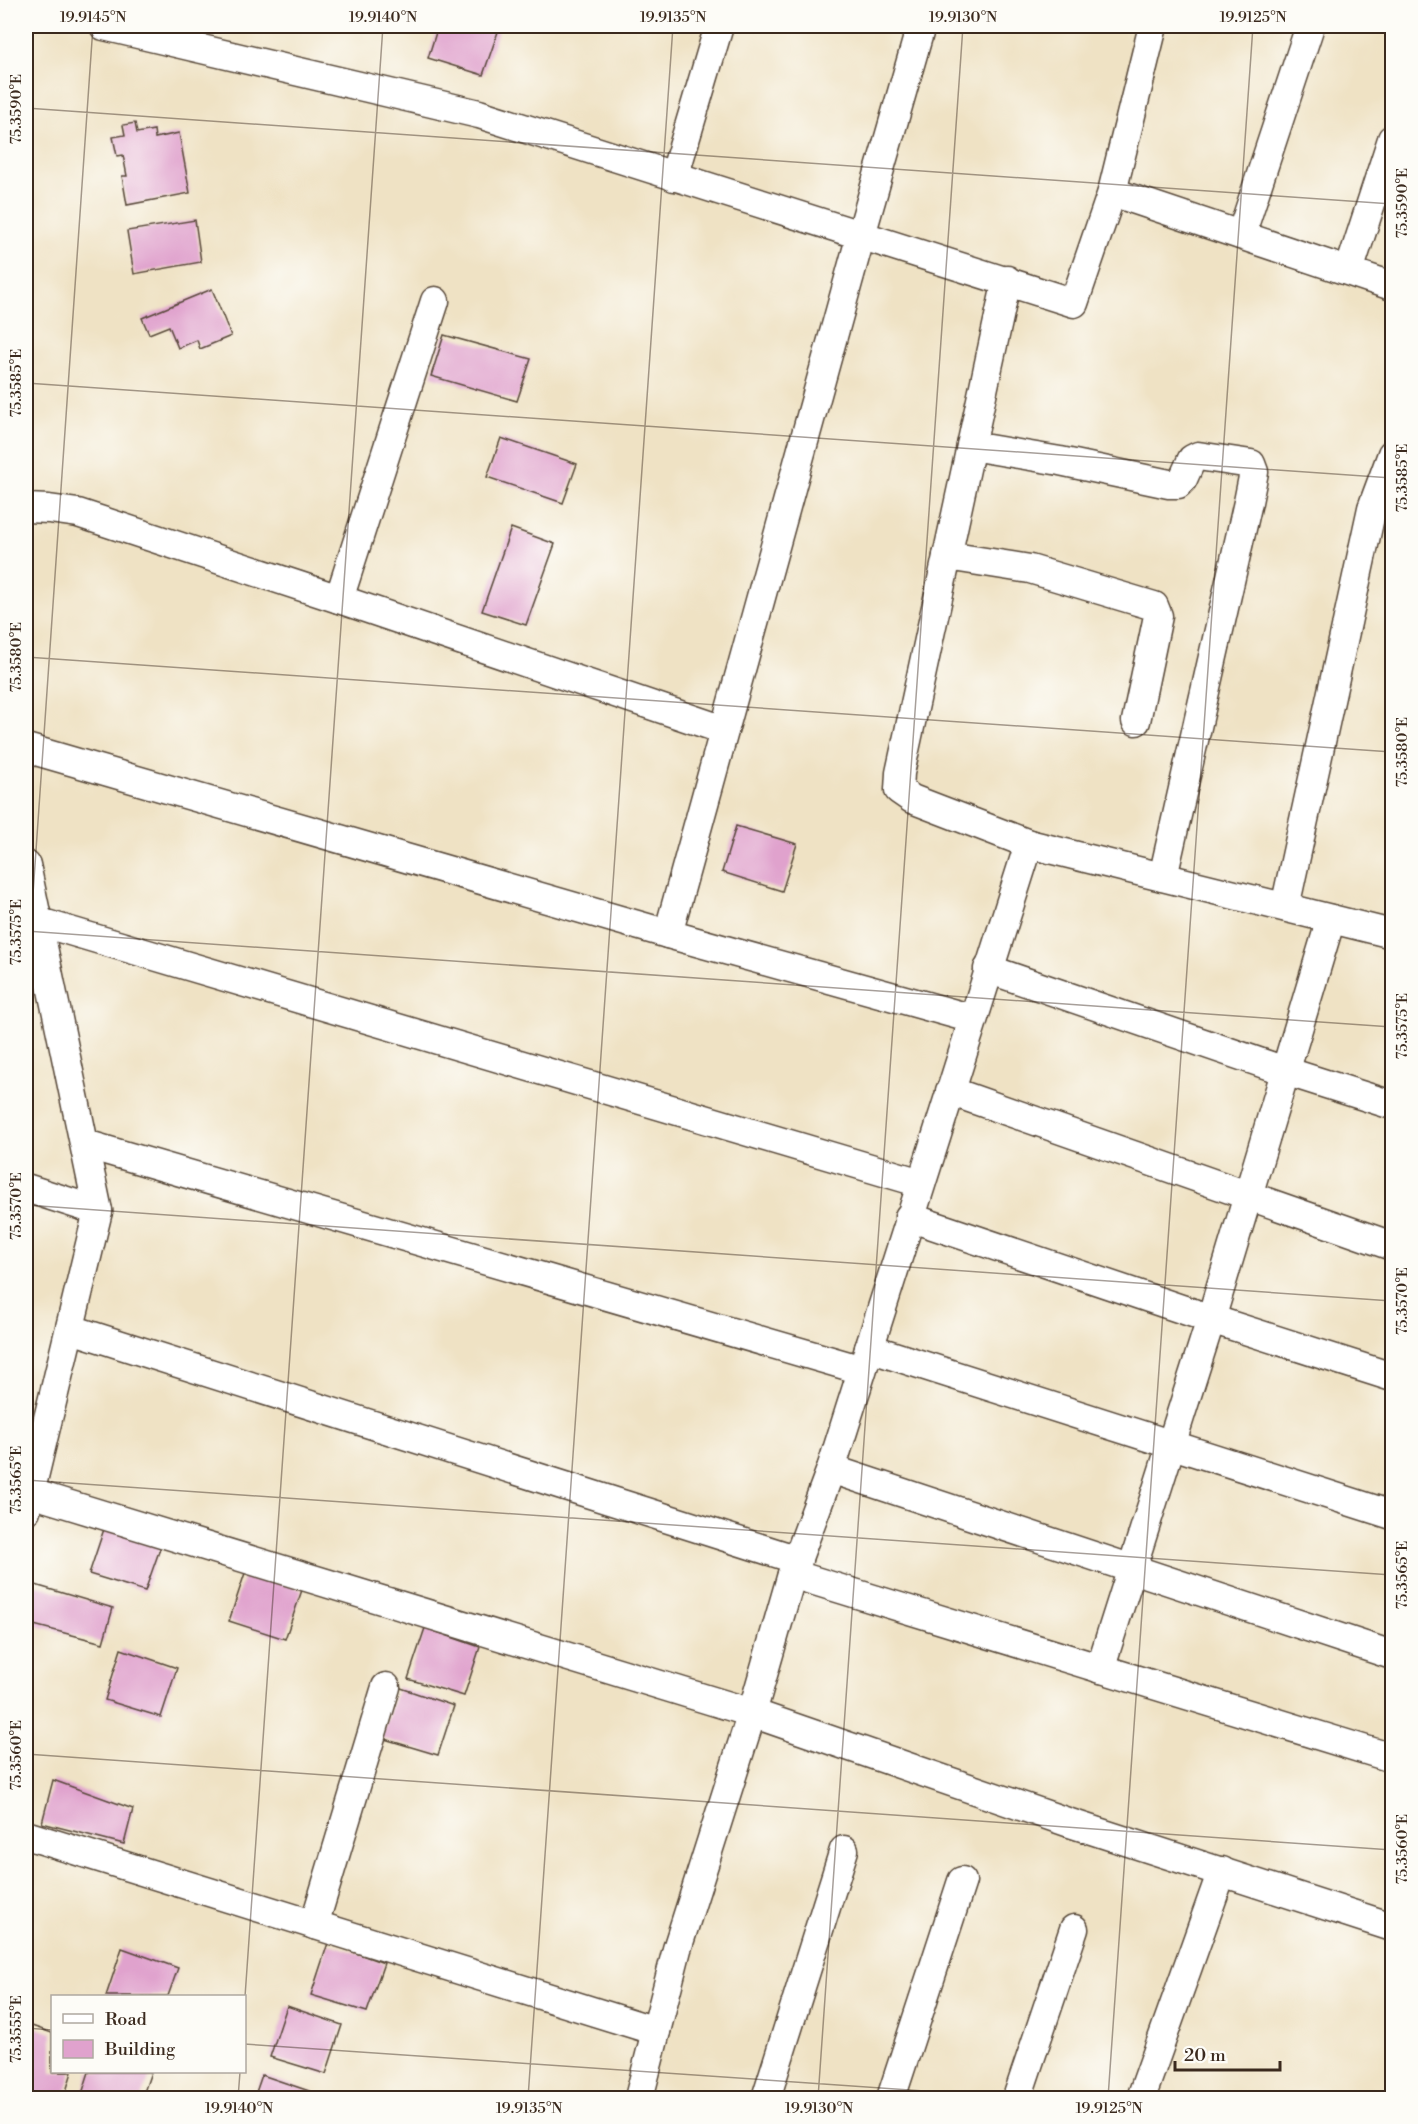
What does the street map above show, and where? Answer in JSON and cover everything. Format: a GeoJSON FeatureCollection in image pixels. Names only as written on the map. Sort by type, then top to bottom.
{"type":"FeatureCollection","features":[{"type":"Feature","properties":{"kind":"street"},"geometry":{"type":"LineString","coordinates":[[105,26],[479,114],[1074,303],[1112,192],[1153,26]]}},
{"type":"Feature","properties":{"kind":"street"},"geometry":{"type":"LineString","coordinates":[[674,177],[719,26]]}},
{"type":"Feature","properties":{"kind":"street"},"geometry":{"type":"LineString","coordinates":[[668,934],[921,26]]}},
{"type":"Feature","properties":{"kind":"street"},"geometry":{"type":"LineString","coordinates":[[1240,235],[1310,26]]}},
{"type":"Feature","properties":{"kind":"street"},"geometry":{"type":"LineString","coordinates":[[1349,272],[1392,139]]}},
{"type":"Feature","properties":{"kind":"street"},"geometry":{"type":"LineString","coordinates":[[1112,192],[1392,286]]}},
{"type":"Feature","properties":{"kind":"street"},"geometry":{"type":"LineString","coordinates":[[1006,280],[900,773],[899,790],[912,800],[1029,844],[1392,934]]}},
{"type":"Feature","properties":{"kind":"street"},"geometry":{"type":"LineString","coordinates":[[339,599],[435,301]]}},
{"type":"Feature","properties":{"kind":"street"},"geometry":{"type":"LineString","coordinates":[[970,446],[1060,461],[1169,484],[1178,484],[1183,479],[1192,459],[1198,456],[1251,464],[1254,472],[1163,877]]}},
{"type":"Feature","properties":{"kind":"street"},"geometry":{"type":"LineString","coordinates":[[1285,907],[1372,508],[1392,454]]}},
{"type":"Feature","properties":{"kind":"street"},"geometry":{"type":"LineString","coordinates":[[26,508],[78,513],[724,730]]}},
{"type":"Feature","properties":{"kind":"street"},"geometry":{"type":"LineString","coordinates":[[947,556],[1030,568],[1154,606],[1158,616],[1136,721]]}},
{"type":"Feature","properties":{"kind":"street"},"geometry":{"type":"LineString","coordinates":[[26,748],[668,934],[973,1019]]}},
{"type":"Feature","properties":{"kind":"street"},"geometry":{"type":"LineString","coordinates":[[639,2098],[677,1949],[752,1713],[795,1567],[831,1469],[1029,844]]}},
{"type":"Feature","properties":{"kind":"street"},"geometry":{"type":"LineString","coordinates":[[26,865],[32,919],[85,1144],[98,1210],[28,1503],[752,1713],[1070,1823],[1392,1927]]}},
{"type":"Feature","properties":{"kind":"street"},"geometry":{"type":"LineString","coordinates":[[32,919],[921,1183]]}},
{"type":"Feature","properties":{"kind":"street"},"geometry":{"type":"LineString","coordinates":[[1100,1669],[1211,1319],[1331,919]]}},
{"type":"Feature","properties":{"kind":"street"},"geometry":{"type":"LineString","coordinates":[[988,969],[1285,1071],[1392,1105]]}},
{"type":"Feature","properties":{"kind":"street"},"geometry":{"type":"LineString","coordinates":[[950,1091],[1392,1246]]}},
{"type":"Feature","properties":{"kind":"street"},"geometry":{"type":"LineString","coordinates":[[85,1144],[1172,1444],[1392,1515]]}},
{"type":"Feature","properties":{"kind":"street"},"geometry":{"type":"LineString","coordinates":[[26,1188],[98,1210]]}},
{"type":"Feature","properties":{"kind":"street"},"geometry":{"type":"LineString","coordinates":[[909,1217],[1211,1319],[1392,1377]]}},
{"type":"Feature","properties":{"kind":"street"},"geometry":{"type":"LineString","coordinates":[[70,1329],[1100,1669],[1392,1758]]}},
{"type":"Feature","properties":{"kind":"street"},"geometry":{"type":"LineString","coordinates":[[831,1469],[1392,1655]]}},
{"type":"Feature","properties":{"kind":"street"},"geometry":{"type":"LineString","coordinates":[[314,1925],[386,1687]]}},
{"type":"Feature","properties":{"kind":"street"},"geometry":{"type":"LineString","coordinates":[[26,1835],[656,2031]]}},
{"type":"Feature","properties":{"kind":"street"},"geometry":{"type":"LineString","coordinates":[[766,2098],[844,1850]]}},
{"type":"Feature","properties":{"kind":"street"},"geometry":{"type":"LineString","coordinates":[[1141,2098],[1222,1871]]}},
{"type":"Feature","properties":{"kind":"street"},"geometry":{"type":"LineString","coordinates":[[891,2098],[962,1881]]}},
{"type":"Feature","properties":{"kind":"street"},"geometry":{"type":"LineString","coordinates":[[1017,2098],[1074,1929]]}},
{"type":"Feature","properties":{"kind":"building"},"geometry":{"type":"Polygon","coordinates":[[[438,26],[500,26],[483,75],[428,58],[438,26]]]}},
{"type":"Feature","properties":{"kind":"building"},"geometry":{"type":"Polygon","coordinates":[[[135,123],[137,133],[154,130],[155,138],[179,133],[190,193],[127,205],[122,176],[127,176],[123,155],[117,156],[113,137],[125,135],[123,125],[135,123]]]}},
{"type":"Feature","properties":{"kind":"building"},"geometry":{"type":"Polygon","coordinates":[[[195,220],[201,262],[134,274],[127,231],[195,220]]]}},
{"type":"Feature","properties":{"kind":"building"},"geometry":{"type":"Polygon","coordinates":[[[212,289],[231,336],[200,349],[197,340],[178,348],[169,326],[149,334],[142,318],[212,289]]]}},
{"type":"Feature","properties":{"kind":"building"},"geometry":{"type":"Polygon","coordinates":[[[444,335],[531,359],[517,401],[431,376],[444,335]]]}},
{"type":"Feature","properties":{"kind":"building"},"geometry":{"type":"Polygon","coordinates":[[[501,438],[577,464],[563,503],[487,477],[501,438]]]}},
{"type":"Feature","properties":{"kind":"building"},"geometry":{"type":"Polygon","coordinates":[[[511,528],[555,544],[526,625],[482,611],[511,528]]]}},
{"type":"Feature","properties":{"kind":"building"},"geometry":{"type":"Polygon","coordinates":[[[736,826],[797,844],[782,891],[722,872],[736,826]]]}},
{"type":"Feature","properties":{"kind":"building"},"geometry":{"type":"Polygon","coordinates":[[[106,1523],[162,1543],[145,1591],[89,1574],[106,1523]]]}},
{"type":"Feature","properties":{"kind":"building"},"geometry":{"type":"Polygon","coordinates":[[[246,1570],[302,1590],[285,1639],[229,1621],[246,1570]]]}},
{"type":"Feature","properties":{"kind":"building"},"geometry":{"type":"Polygon","coordinates":[[[32,1584],[113,1608],[103,1643],[26,1623],[26,1608],[32,1584]]]}},
{"type":"Feature","properties":{"kind":"building"},"geometry":{"type":"Polygon","coordinates":[[[425,1628],[480,1647],[464,1696],[408,1679],[425,1628]]]}},
{"type":"Feature","properties":{"kind":"building"},"geometry":{"type":"Polygon","coordinates":[[[121,1649],[177,1668],[161,1717],[105,1700],[121,1649]]]}},
{"type":"Feature","properties":{"kind":"building"},"geometry":{"type":"Polygon","coordinates":[[[398,1687],[454,1706],[438,1755],[381,1738],[398,1687]]]}},
{"type":"Feature","properties":{"kind":"building"},"geometry":{"type":"Polygon","coordinates":[[[53,1780],[133,1809],[124,1844],[42,1823],[53,1780]]]}},
{"type":"Feature","properties":{"kind":"building"},"geometry":{"type":"Polygon","coordinates":[[[328,1943],[384,1963],[367,2012],[311,1995],[328,1943]]]}},
{"type":"Feature","properties":{"kind":"building"},"geometry":{"type":"Polygon","coordinates":[[[122,1948],[178,1968],[168,1995],[106,1995],[122,1948]]]}},
{"type":"Feature","properties":{"kind":"building"},"geometry":{"type":"Polygon","coordinates":[[[287,2006],[342,2025],[326,2074],[270,2057],[287,2006]]]}},
{"type":"Feature","properties":{"kind":"building"},"geometry":{"type":"Polygon","coordinates":[[[26,2024],[51,2033],[51,2073],[72,2073],[64,2098],[26,2098],[26,2024]]]}},
{"type":"Feature","properties":{"kind":"building"},"geometry":{"type":"Polygon","coordinates":[[[89,2073],[151,2073],[142,2098],[81,2097],[89,2073]]]}},
{"type":"Feature","properties":{"kind":"building"},"geometry":{"type":"Polygon","coordinates":[[[262,2075],[318,2094],[316,2098],[254,2098],[262,2075]]]}}]}
